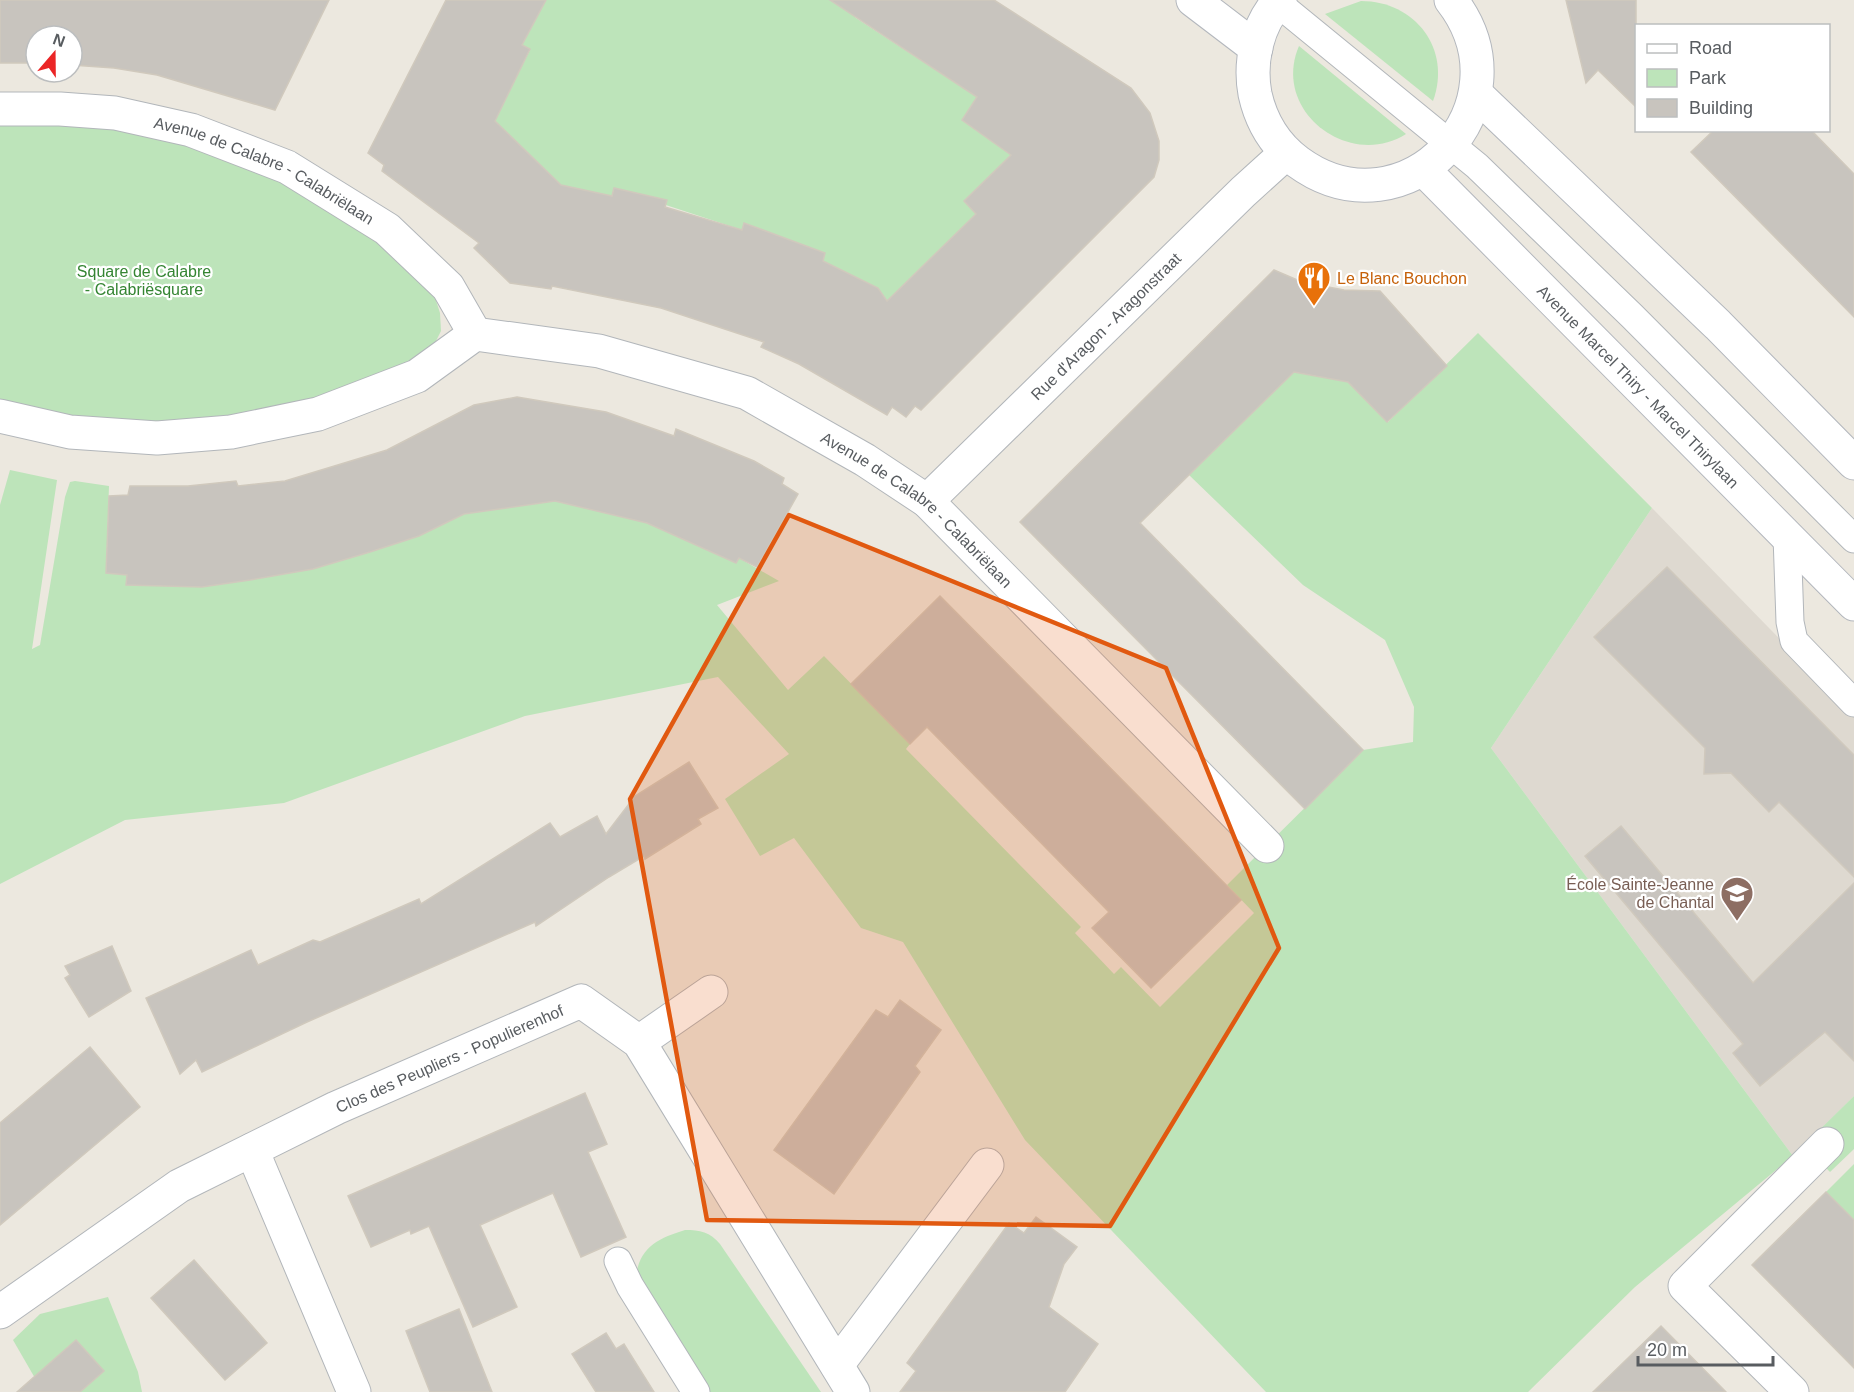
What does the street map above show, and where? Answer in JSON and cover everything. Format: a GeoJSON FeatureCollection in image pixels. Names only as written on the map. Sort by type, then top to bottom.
{"type":"FeatureCollection","features":[{"type":"Feature","properties":{"kind":"street"},"geometry":{"type":"LineString","coordinates":[[1192,0],[1256,48]]}},
{"type":"Feature","properties":{"kind":"street"},"geometry":{"type":"LineString","coordinates":[[1277,1],[1262,27],[1256,48],[1253,80],[1258,107],[1269,132],[1286,153],[1310,171],[1337,181],[1357,184],[1396,181],[1423,169],[1452,145],[1464,126],[1476,94],[1476,53],[1468,26],[1451,0]]}},
{"type":"Feature","properties":{"kind":"street"},"geometry":{"type":"LineString","coordinates":[[1476,94],[1850,452]]}},
{"type":"Feature","properties":{"kind":"street","name":"Avenue de Calabre - Calabriëlaan"},"geometry":{"type":"LineString","coordinates":[[0,110],[60,109],[115,113],[191,130],[287,167],[387,230],[448,287],[475,334],[599,351],[747,393],[865,460],[927,501],[1267,846]]}},
{"type":"Feature","properties":{"kind":"street","name":"Rue d'Aragon - Aragonstraat"},"geometry":{"type":"LineString","coordinates":[[927,501],[1243,192],[1286,153]]}},
{"type":"Feature","properties":{"kind":"street","name":"Avenue Marcel Thiry - Marcel Thirylaan"},"geometry":{"type":"LineString","coordinates":[[1423,169],[1854,604]]}},
{"type":"Feature","properties":{"kind":"street"},"geometry":{"type":"LineString","coordinates":[[0,416],[70,432],[103,435],[157,438],[231,432],[318,414],[417,376],[475,334]]}},
{"type":"Feature","properties":{"kind":"street"},"geometry":{"type":"LineString","coordinates":[[639,1042],[711,992]]}},
{"type":"Feature","properties":{"kind":"street","name":"Clos des Peupliers - Populierenhof"},"geometry":{"type":"LineString","coordinates":[[0,1312],[179,1186],[336,1108],[581,1001],[639,1042],[845,1378],[987,1165]]}},
{"type":"Feature","properties":{"kind":"street"},"geometry":{"type":"LineString","coordinates":[[1792,1392],[1685,1286],[1827,1144]]}},
{"type":"Feature","properties":{"kind":"street"},"geometry":{"type":"LineString","coordinates":[[252,1150],[354,1392]]}},
{"type":"Feature","properties":{"kind":"lane"},"geometry":{"type":"LineString","coordinates":[[1277,1],[1452,145],[1632,316],[1854,539]]}},
{"type":"Feature","properties":{"kind":"lane"},"geometry":{"type":"LineString","coordinates":[[1787,536],[1790,622],[1794,642],[1854,703]]}},
{"type":"Feature","properties":{"kind":"lane"},"geometry":{"type":"LineString","coordinates":[[618,1261],[630,1286],[696,1392]]}},
{"type":"Feature","properties":{"kind":"highlighted area"},"geometry":{"type":"Polygon","coordinates":[[[789,515],[1166,668],[1279,948],[1110,1226],[707,1220],[630,799],[789,515]]]}},
{"type":"Feature","properties":{"kind":"shaded area","name":"École Sainte-Jeanne de Chantal"},"geometry":{"type":"Polygon","coordinates":[[[1652,508],[1854,715],[1854,1096],[1793,1156],[1491,748],[1652,508]]]}},
{"type":"Feature","properties":{"kind":"green space"},"geometry":{"type":"Polygon","coordinates":[[[546,0],[837,0],[856,18],[977,97],[1011,155],[965,201],[976,214],[900,288],[889,303],[878,288],[823,261],[825,253],[745,223],[742,230],[614,188],[612,196],[558,186],[493,124],[530,50],[522,45],[546,0]]]}},
{"type":"Feature","properties":{"kind":"green space"},"geometry":{"type":"Polygon","coordinates":[[[1361,1],[1380,3],[1398,9],[1413,19],[1424,32],[1433,47],[1437,63],[1438,82],[1433,101],[1325,14],[1361,1]]]}},
{"type":"Feature","properties":{"kind":"green space"},"geometry":{"type":"Polygon","coordinates":[[[1299,46],[1406,134],[1384,143],[1361,145],[1340,139],[1321,128],[1306,112],[1296,92],[1293,70],[1299,46]]]}},
{"type":"Feature","properties":{"kind":"green space","name":"Square de Calabre - Calabriësquare"},"geometry":{"type":"Polygon","coordinates":[[[35,120],[148,132],[262,170],[356,224],[433,291],[440,313],[441,331],[433,347],[422,357],[316,402],[214,422],[95,421],[0,403],[0,121],[35,120]]]}},
{"type":"Feature","properties":{"kind":"green space"},"geometry":{"type":"Polygon","coordinates":[[[1478,333],[1652,508],[1491,748],[1793,1156],[1635,1287],[1528,1392],[1266,1392],[1025,1140],[903,942],[861,928],[794,838],[760,856],[725,799],[789,754],[718,677],[525,716],[284,803],[125,820],[0,884],[0,505],[10,470],[57,480],[32,649],[40,645],[65,497],[70,482],[109,486],[106,573],[127,575],[126,585],[202,587],[313,569],[419,536],[485,503],[551,500],[647,523],[736,563],[739,558],[779,581],[717,605],[788,690],[824,656],[910,744],[906,749],[1081,927],[1075,933],[1114,974],[1121,967],[1160,1007],[1254,913],[1227,885],[1363,750],[1413,742],[1414,707],[1385,640],[1303,585],[1189,475],[1294,372],[1348,382],[1388,422],[1478,333]]]}},
{"type":"Feature","properties":{"kind":"green space"},"geometry":{"type":"Polygon","coordinates":[[[1854,1096],[1854,1149],[1830,1172],[1804,1145],[1854,1096]]]}},
{"type":"Feature","properties":{"kind":"green space"},"geometry":{"type":"Polygon","coordinates":[[[1854,1164],[1854,1220],[1826,1192],[1854,1164]]]}},
{"type":"Feature","properties":{"kind":"green space"},"geometry":{"type":"Polygon","coordinates":[[[685,1230],[704,1232],[720,1244],[821,1392],[704,1392],[636,1277],[641,1258],[652,1245],[667,1236],[685,1230]]]}},
{"type":"Feature","properties":{"kind":"green space"},"geometry":{"type":"Polygon","coordinates":[[[108,1297],[138,1372],[142,1392],[43,1392],[13,1340],[40,1314],[108,1297]]]}},
{"type":"Feature","properties":{"kind":"building"},"geometry":{"type":"Polygon","coordinates":[[[0,0],[329,0],[275,110],[157,75],[84,66],[84,24],[24,24],[24,63],[0,63],[0,0]]]}},
{"type":"Feature","properties":{"kind":"building"},"geometry":{"type":"Polygon","coordinates":[[[446,0],[546,0],[522,45],[530,49],[495,121],[561,185],[612,196],[614,188],[667,200],[665,207],[742,230],[744,223],[825,253],[823,261],[878,288],[887,301],[976,214],[964,201],[1011,155],[962,120],[977,97],[830,0],[994,0],[1131,88],[1150,113],[1159,141],[1159,160],[1154,177],[921,410],[915,406],[906,417],[892,407],[887,415],[799,364],[761,347],[764,342],[661,308],[552,286],[551,289],[510,283],[474,248],[479,243],[382,171],[384,165],[368,153],[446,0]]]}},
{"type":"Feature","properties":{"kind":"building"},"geometry":{"type":"Polygon","coordinates":[[[1566,0],[1636,0],[1635,106],[1598,70],[1586,83],[1566,0]]]}},
{"type":"Feature","properties":{"kind":"building"},"geometry":{"type":"Polygon","coordinates":[[[1712,132],[1813,132],[1854,174],[1854,317],[1691,152],[1712,132]]]}},
{"type":"Feature","properties":{"kind":"building"},"geometry":{"type":"Polygon","coordinates":[[[1274,270],[1302,282],[1344,290],[1380,291],[1447,366],[1387,422],[1348,382],[1294,372],[1140,523],[1363,750],[1305,809],[1020,522],[1274,270]]]}},
{"type":"Feature","properties":{"kind":"building"},"geometry":{"type":"Polygon","coordinates":[[[517,397],[606,412],[674,436],[676,429],[754,461],[784,478],[782,484],[798,494],[757,567],[739,558],[736,563],[647,523],[555,501],[464,514],[419,536],[370,552],[313,569],[250,580],[202,587],[126,585],[127,575],[106,573],[109,496],[128,495],[130,486],[188,486],[236,481],[238,486],[285,481],[387,450],[474,405],[517,397]]]}},
{"type":"Feature","properties":{"kind":"building"},"geometry":{"type":"Polygon","coordinates":[[[1667,567],[1854,755],[1854,877],[1779,802],[1769,812],[1731,773],[1704,774],[1705,748],[1594,637],[1667,567]]]}},
{"type":"Feature","properties":{"kind":"building"},"geometry":{"type":"Polygon","coordinates":[[[940,596],[1241,900],[1151,988],[1092,928],[1109,912],[927,727],[910,744],[851,684],[940,596]]]}},
{"type":"Feature","properties":{"kind":"building"},"geometry":{"type":"Polygon","coordinates":[[[689,762],[718,808],[698,819],[701,824],[645,859],[644,856],[609,877],[536,926],[535,922],[307,1022],[202,1072],[196,1060],[180,1074],[146,998],[251,950],[258,965],[313,940],[320,942],[419,899],[421,904],[550,823],[560,837],[597,816],[606,834],[635,796],[689,762]]]}},
{"type":"Feature","properties":{"kind":"building"},"geometry":{"type":"Polygon","coordinates":[[[1621,826],[1753,983],[1854,883],[1854,1061],[1825,1032],[1760,1086],[1733,1053],[1743,1044],[1585,856],[1621,826]]]}},
{"type":"Feature","properties":{"kind":"building"},"geometry":{"type":"Polygon","coordinates":[[[112,946],[131,991],[89,1017],[65,978],[70,975],[65,966],[112,946]]]}},
{"type":"Feature","properties":{"kind":"building"},"geometry":{"type":"Polygon","coordinates":[[[900,1000],[941,1030],[915,1066],[920,1072],[834,1194],[774,1150],[876,1010],[888,1017],[900,1000]]]}},
{"type":"Feature","properties":{"kind":"building"},"geometry":{"type":"Polygon","coordinates":[[[90,1047],[140,1107],[0,1225],[0,1123],[90,1047]]]}},
{"type":"Feature","properties":{"kind":"building"},"geometry":{"type":"Polygon","coordinates":[[[585,1093],[607,1144],[588,1152],[626,1237],[581,1257],[553,1193],[480,1225],[517,1307],[473,1327],[429,1226],[411,1234],[410,1230],[371,1247],[348,1196],[585,1093]]]}},
{"type":"Feature","properties":{"kind":"building"},"geometry":{"type":"Polygon","coordinates":[[[1826,1192],[1854,1220],[1854,1368],[1752,1265],[1826,1192]]]}},
{"type":"Feature","properties":{"kind":"building"},"geometry":{"type":"Polygon","coordinates":[[[1036,1217],[1077,1247],[1064,1264],[1049,1307],[1098,1344],[1065,1392],[900,1392],[916,1371],[907,1363],[1009,1223],[1024,1233],[1036,1217]]]}},
{"type":"Feature","properties":{"kind":"building"},"geometry":{"type":"Polygon","coordinates":[[[194,1260],[267,1343],[225,1380],[151,1298],[194,1260]]]}},
{"type":"Feature","properties":{"kind":"building"},"geometry":{"type":"Polygon","coordinates":[[[459,1309],[492,1392],[430,1392],[406,1331],[459,1309]]]}},
{"type":"Feature","properties":{"kind":"building"},"geometry":{"type":"Polygon","coordinates":[[[1661,1326],[1726,1392],[1593,1392],[1661,1326]]]}},
{"type":"Feature","properties":{"kind":"building"},"geometry":{"type":"Polygon","coordinates":[[[606,1333],[616,1349],[624,1344],[654,1392],[596,1392],[572,1354],[606,1333]]]}},
{"type":"Feature","properties":{"kind":"building"},"geometry":{"type":"Polygon","coordinates":[[[76,1340],[104,1371],[80,1392],[17,1392],[76,1340]]]}},
{"type":"Feature","properties":{"kind":"place","name":"Le Blanc Bouchon"},"geometry":{"type":"Point","coordinates":[1314,307]}},
{"type":"Feature","properties":{"kind":"place","name":"École Sainte-Jeanne de Chantal"},"geometry":{"type":"Point","coordinates":[1737,922]}}]}
